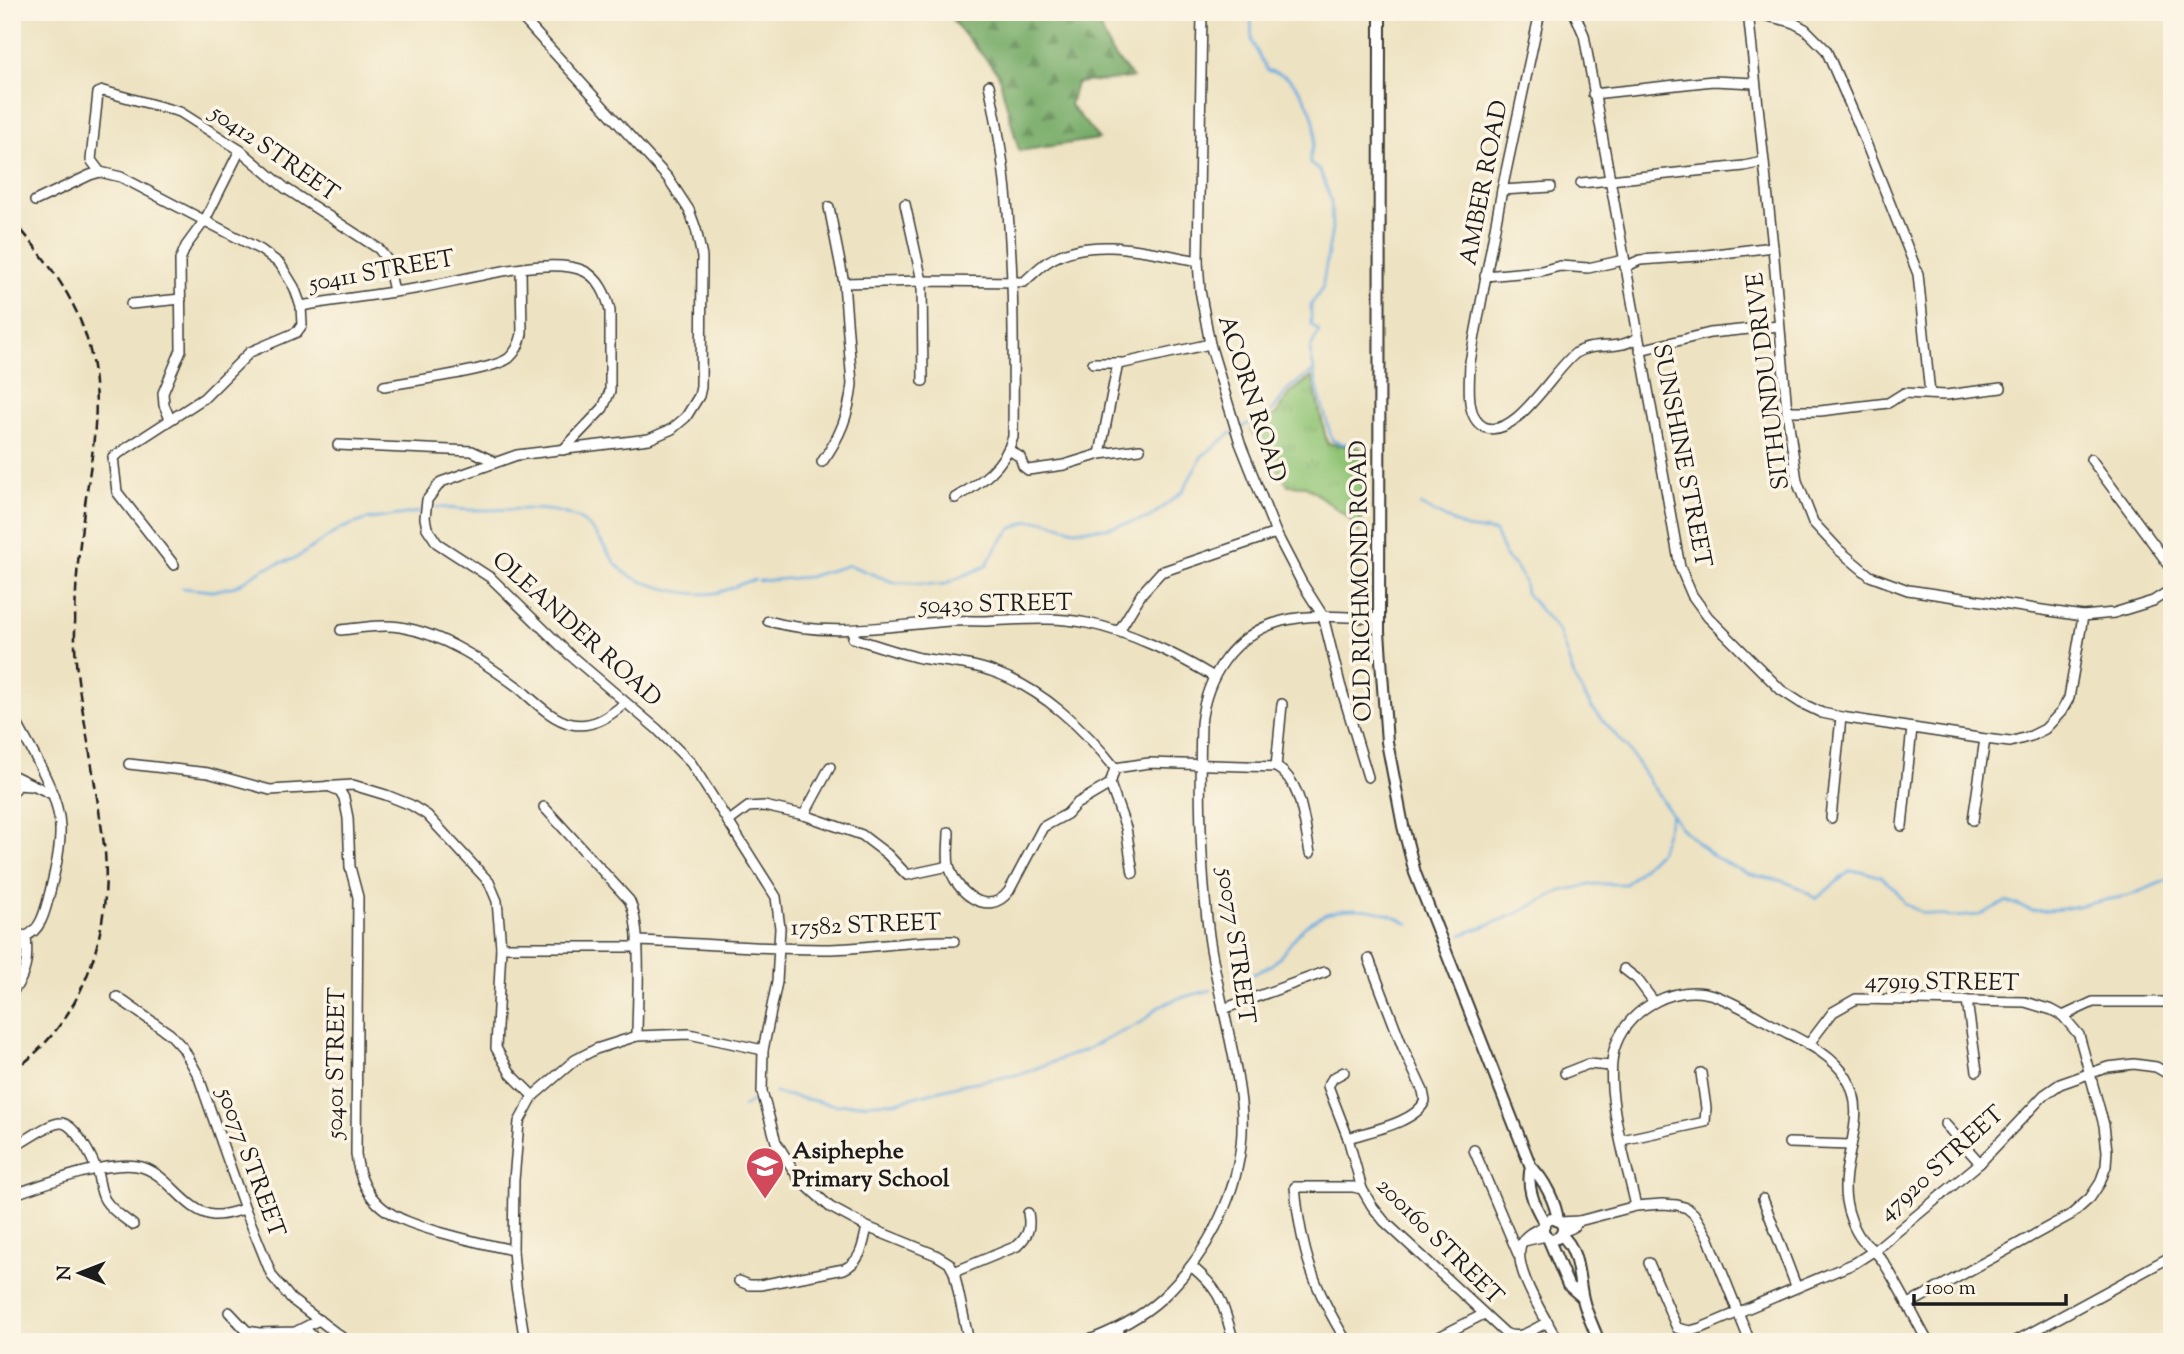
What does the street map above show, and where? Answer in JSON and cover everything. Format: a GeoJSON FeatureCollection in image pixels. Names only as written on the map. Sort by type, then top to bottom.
{"type":"FeatureCollection","features":[{"type":"Feature","properties":{"kind":"street","name":"OLEANDER ROAD"},"geometry":{"type":"LineString","coordinates":[[517,12],[668,178],[689,210],[702,257],[702,378],[699,396],[686,416],[672,429],[649,439],[517,455],[441,482],[427,500],[425,518],[432,538],[491,578],[570,655],[657,729],[691,763],[776,897],[780,948],[773,1009],[763,1050],[762,1091],[776,1142],[799,1178],[830,1207],[867,1227],[936,1255],[949,1264],[954,1272]]}},
{"type":"Feature","properties":{"kind":"street","name":"ACORN ROAD"},"geometry":{"type":"LineString","coordinates":[[1202,12],[1198,261],[1200,290],[1210,344],[1240,443],[1276,533],[1323,616],[1336,673],[1368,777]]}},
{"type":"Feature","properties":{"kind":"street","name":"OLD RICHMOND ROAD"},"geometry":{"type":"LineString","coordinates":[[1380,12],[1379,619],[1387,742],[1402,826],[1415,873],[1531,1167],[1529,1186],[1535,1204],[1568,1285],[1583,1297]]}},
{"type":"Feature","properties":{"kind":"street","name":"AMBER ROAD"},"geometry":{"type":"LineString","coordinates":[[1540,12],[1502,190],[1470,362],[1469,389],[1474,415],[1481,425],[1497,430],[1531,403],[1577,352],[1623,344],[1638,338]]}},
{"type":"Feature","properties":{"kind":"street","name":"SUNSHINE STREET"},"geometry":{"type":"LineString","coordinates":[[1574,12],[1584,35],[1680,568],[1692,595],[1707,617],[1780,690],[1822,713],[1841,718],[2011,741],[2045,729],[2061,712],[2069,698],[2083,616]]}},
{"type":"Feature","properties":{"kind":"street"},"geometry":{"type":"LineString","coordinates":[[1749,12],[1792,22],[1805,29],[1826,50],[1918,274],[1930,394]]}},
{"type":"Feature","properties":{"kind":"street","name":"SITHUNDU DRIVE"},"geometry":{"type":"LineString","coordinates":[[1749,12],[1787,411],[1797,481],[1813,522],[1839,550],[1870,576],[1908,590],[2083,616],[2127,609],[2152,601],[2172,589]]}},
{"type":"Feature","properties":{"kind":"street"},"geometry":{"type":"LineString","coordinates":[[1593,94],[1713,81],[1755,83]]}},
{"type":"Feature","properties":{"kind":"street"},"geometry":{"type":"LineString","coordinates":[[955,498],[984,481],[1009,450],[1013,437],[1013,281],[1001,140],[989,85]]}},
{"type":"Feature","properties":{"kind":"street","name":"50412 STREET"},"geometry":{"type":"LineString","coordinates":[[100,172],[91,160],[98,93],[103,91],[169,108],[240,150],[285,188],[383,252],[394,291]]}},
{"type":"Feature","properties":{"kind":"street"},"geometry":{"type":"LineString","coordinates":[[170,419],[163,405],[163,393],[181,350],[180,260],[183,251],[205,220],[240,150]]}},
{"type":"Feature","properties":{"kind":"street"},"geometry":{"type":"LineString","coordinates":[[1581,183],[1763,162]]}},
{"type":"Feature","properties":{"kind":"street","name":"50411 STREET"},"geometry":{"type":"LineString","coordinates":[[100,172],[140,185],[261,250],[280,264],[294,287],[301,306],[521,269],[569,267],[584,271],[601,287],[608,299],[610,391],[603,408],[563,450]]}},
{"type":"Feature","properties":{"kind":"street"},"geometry":{"type":"LineString","coordinates":[[35,201],[100,172]]}},
{"type":"Feature","properties":{"kind":"street"},"geometry":{"type":"LineString","coordinates":[[1502,190],[1551,187]]}},
{"type":"Feature","properties":{"kind":"street"},"geometry":{"type":"LineString","coordinates":[[905,204],[922,281],[923,381]]}},
{"type":"Feature","properties":{"kind":"street"},"geometry":{"type":"LineString","coordinates":[[822,462],[843,430],[851,400],[851,350],[844,283],[829,207]]}},
{"type":"Feature","properties":{"kind":"street"},"geometry":{"type":"LineString","coordinates":[[844,283],[1024,282],[1049,260],[1088,248],[1109,247],[1198,261]]}},
{"type":"Feature","properties":{"kind":"street"},"geometry":{"type":"LineString","coordinates":[[1485,276],[1541,271],[1560,266],[1588,268],[1773,247]]}},
{"type":"Feature","properties":{"kind":"street"},"geometry":{"type":"LineString","coordinates":[[384,386],[492,365],[510,358],[522,334],[521,269]]}},
{"type":"Feature","properties":{"kind":"street"},"geometry":{"type":"LineString","coordinates":[[131,304],[181,299]]}},
{"type":"Feature","properties":{"kind":"street"},"geometry":{"type":"LineString","coordinates":[[174,565],[119,494],[114,455],[204,398],[250,352],[300,329],[301,306]]}},
{"type":"Feature","properties":{"kind":"street"},"geometry":{"type":"LineString","coordinates":[[1640,350],[1710,333],[1779,326]]}},
{"type":"Feature","properties":{"kind":"street"},"geometry":{"type":"LineString","coordinates":[[1093,363],[1118,363],[1210,344]]}},
{"type":"Feature","properties":{"kind":"street"},"geometry":{"type":"LineString","coordinates":[[1100,454],[1118,363]]}},
{"type":"Feature","properties":{"kind":"street"},"geometry":{"type":"LineString","coordinates":[[1787,411],[1819,411],[1876,405],[1888,403],[1904,393],[1958,394],[2001,388]]}},
{"type":"Feature","properties":{"kind":"street"},"geometry":{"type":"LineString","coordinates":[[338,445],[472,451],[495,462]]}},
{"type":"Feature","properties":{"kind":"street"},"geometry":{"type":"LineString","coordinates":[[1009,450],[1020,457],[1023,466],[1028,470],[1064,465],[1100,454],[1140,449]]}},
{"type":"Feature","properties":{"kind":"street"},"geometry":{"type":"LineString","coordinates":[[2091,459],[2172,569]]}},
{"type":"Feature","properties":{"kind":"street"},"geometry":{"type":"LineString","coordinates":[[1119,631],[1142,593],[1161,572],[1276,533]]}},
{"type":"Feature","properties":{"kind":"street","name":"50077 STREET"},"geometry":{"type":"LineString","coordinates":[[1084,1342],[1118,1328],[1143,1313],[1191,1266],[1214,1229],[1227,1201],[1237,1166],[1241,1105],[1204,893],[1200,764],[1203,704],[1214,677],[1226,656],[1245,638],[1280,621],[1323,616],[1379,619]]}},
{"type":"Feature","properties":{"kind":"street","name":"50430 STREET"},"geometry":{"type":"LineString","coordinates":[[768,621],[854,634],[941,621],[1031,619],[1086,623],[1119,631],[1199,667],[1214,677]]}},
{"type":"Feature","properties":{"kind":"street"},"geometry":{"type":"LineString","coordinates":[[341,630],[399,627],[429,635],[487,664],[557,718],[574,724],[603,720],[625,703]]}},
{"type":"Feature","properties":{"kind":"street"},"geometry":{"type":"LineString","coordinates":[[854,634],[919,657],[970,664],[1009,678],[1054,706],[1096,744],[1115,768]]}},
{"type":"Feature","properties":{"kind":"street"},"geometry":{"type":"LineString","coordinates":[[1276,767],[1282,704]]}},
{"type":"Feature","properties":{"kind":"street"},"geometry":{"type":"LineString","coordinates":[[12,714],[52,794],[59,813],[61,830],[53,879],[40,924],[33,933],[26,936],[12,933]]}},
{"type":"Feature","properties":{"kind":"street"},"geometry":{"type":"LineString","coordinates":[[1831,818],[1841,718]]}},
{"type":"Feature","properties":{"kind":"street"},"geometry":{"type":"LineString","coordinates":[[1902,826],[1912,728]]}},
{"type":"Feature","properties":{"kind":"street"},"geometry":{"type":"LineString","coordinates":[[1973,820],[1985,739]]}},
{"type":"Feature","properties":{"kind":"street"},"geometry":{"type":"LineString","coordinates":[[129,764],[208,773],[265,789],[344,784],[364,788],[411,805],[427,815],[492,888],[498,908],[501,947],[496,1048],[512,1074],[533,1096]]}},
{"type":"Feature","properties":{"kind":"street"},"geometry":{"type":"LineString","coordinates":[[1115,768],[1149,764],[1276,767],[1286,772],[1293,784],[1301,806],[1310,853]]}},
{"type":"Feature","properties":{"kind":"street"},"geometry":{"type":"LineString","coordinates":[[804,815],[830,767]]}},
{"type":"Feature","properties":{"kind":"street"},"geometry":{"type":"LineString","coordinates":[[1115,768],[1110,784],[1126,828],[1132,873]]}},
{"type":"Feature","properties":{"kind":"street"},"geometry":{"type":"LineString","coordinates":[[12,775],[52,794]]}},
{"type":"Feature","properties":{"kind":"street"},"geometry":{"type":"LineString","coordinates":[[949,832],[949,866],[965,895],[971,900],[987,902],[1004,898],[1043,828],[1110,784]]}},
{"type":"Feature","properties":{"kind":"street"},"geometry":{"type":"LineString","coordinates":[[12,794],[18,785],[35,786]]}},
{"type":"Feature","properties":{"kind":"street","name":"50401 STREET"},"geometry":{"type":"LineString","coordinates":[[326,785],[343,795],[348,818],[350,867],[358,897],[357,1169],[364,1186],[378,1204],[403,1222],[513,1250]]}},
{"type":"Feature","properties":{"kind":"street"},"geometry":{"type":"LineString","coordinates":[[728,822],[748,807],[764,806],[804,815],[862,835],[887,854],[907,875],[949,866]]}},
{"type":"Feature","properties":{"kind":"street"},"geometry":{"type":"LineString","coordinates":[[544,807],[629,900],[636,916],[637,1036]]}},
{"type":"Feature","properties":{"kind":"street"},"geometry":{"type":"LineString","coordinates":[[12,992],[19,985],[26,967],[26,936]]}},
{"type":"Feature","properties":{"kind":"street","name":"17582 STREET"},"geometry":{"type":"LineString","coordinates":[[501,947],[637,944],[847,949],[929,940],[954,941]]}},
{"type":"Feature","properties":{"kind":"street"},"geometry":{"type":"LineString","coordinates":[[1348,1138],[1397,1123],[1419,1110],[1425,1101],[1369,959]]}},
{"type":"Feature","properties":{"kind":"street"},"geometry":{"type":"LineString","coordinates":[[1624,969],[1637,979],[1654,1002]]}},
{"type":"Feature","properties":{"kind":"street"},"geometry":{"type":"LineString","coordinates":[[1223,1009],[1325,972]]}},
{"type":"Feature","properties":{"kind":"street"},"geometry":{"type":"LineString","coordinates":[[1636,1206],[1612,1088],[1611,1066],[1616,1044],[1636,1014],[1654,1002],[1678,994],[1714,995],[1808,1045],[1837,1064],[1847,1079],[1856,1098],[1857,1119],[1845,1183],[1846,1201],[1853,1225],[1862,1240],[1875,1250],[1928,1342]]}},
{"type":"Feature","properties":{"kind":"street","name":"50077 STREET"},"geometry":{"type":"LineString","coordinates":[[117,997],[170,1034],[191,1061],[272,1276],[291,1299],[348,1342]]}},
{"type":"Feature","properties":{"kind":"street","name":"47919 STREET"},"geometry":{"type":"LineString","coordinates":[[1808,1045],[1833,1012],[1856,999],[2025,1003],[2052,1010],[2063,1016]]}},
{"type":"Feature","properties":{"kind":"street"},"geometry":{"type":"LineString","coordinates":[[1967,1001],[1977,1071]]}},
{"type":"Feature","properties":{"kind":"street"},"geometry":{"type":"LineString","coordinates":[[1907,1305],[2072,1214],[2090,1199],[2106,1166],[2104,1125],[2079,1035],[2063,1016],[2093,1002],[2172,1002]]}},
{"type":"Feature","properties":{"kind":"street"},"geometry":{"type":"LineString","coordinates":[[525,1342],[513,1250],[516,1143],[519,1122],[533,1096],[575,1060],[596,1049],[637,1036],[689,1034],[763,1050]]}},
{"type":"Feature","properties":{"kind":"street"},"geometry":{"type":"LineString","coordinates":[[1565,1073],[1588,1064],[1611,1066]]}},
{"type":"Feature","properties":{"kind":"street","name":"47920 STREET"},"geometry":{"type":"LineString","coordinates":[[1649,1263],[1677,1328],[1690,1331],[1738,1314],[1796,1286],[1842,1269],[1875,1250],[1980,1163],[2044,1095],[2060,1084],[2108,1067],[2134,1064],[2156,1068],[2172,1076]]}},
{"type":"Feature","properties":{"kind":"street"},"geometry":{"type":"LineString","coordinates":[[1344,1072],[1333,1078],[1328,1086],[1348,1138],[1362,1189]]}},
{"type":"Feature","properties":{"kind":"street"},"geometry":{"type":"LineString","coordinates":[[1622,1140],[1706,1122],[1701,1073]]}},
{"type":"Feature","properties":{"kind":"street"},"geometry":{"type":"LineString","coordinates":[[12,1147],[51,1125],[64,1124],[75,1132],[97,1170],[101,1192],[107,1204],[134,1224]]}},
{"type":"Feature","properties":{"kind":"street"},"geometry":{"type":"LineString","coordinates":[[1945,1124],[1980,1163]]}},
{"type":"Feature","properties":{"kind":"street"},"geometry":{"type":"LineString","coordinates":[[1789,1143],[1852,1145]]}},
{"type":"Feature","properties":{"kind":"street"},"geometry":{"type":"LineString","coordinates":[[1474,1150],[1518,1254],[1520,1267],[1558,1342]]}},
{"type":"Feature","properties":{"kind":"street"},"geometry":{"type":"LineString","coordinates":[[12,1195],[58,1179],[97,1170],[137,1166],[149,1170],[204,1212],[214,1215],[245,1209]]}},
{"type":"Feature","properties":{"kind":"street","name":"OLD RICHMOND ROAD"},"geometry":{"type":"LineString","coordinates":[[1531,1167],[1537,1172],[1550,1196],[1560,1228],[1571,1247],[1583,1297],[1599,1342]]}},
{"type":"Feature","properties":{"kind":"street","name":"200160 STREET"},"geometry":{"type":"LineString","coordinates":[[1347,1342],[1308,1266],[1295,1187],[1362,1189],[1384,1221],[1504,1333],[1521,1336],[1548,1322]]}},
{"type":"Feature","properties":{"kind":"street"},"geometry":{"type":"LineString","coordinates":[[1763,1199],[1796,1286]]}},
{"type":"Feature","properties":{"kind":"street"},"geometry":{"type":"LineString","coordinates":[[1546,1231],[1555,1239],[1560,1228],[1579,1221],[1636,1206],[1661,1203],[1678,1205],[1694,1214],[1708,1237],[1750,1342]]}},
{"type":"Feature","properties":{"kind":"street"},"geometry":{"type":"LineString","coordinates":[[969,1342],[954,1272],[1017,1245],[1029,1231],[1028,1213]]}},
{"type":"Feature","properties":{"kind":"street"},"geometry":{"type":"LineString","coordinates":[[1518,1254],[1522,1241],[1546,1231],[1551,1220],[1560,1228]]}},
{"type":"Feature","properties":{"kind":"street"},"geometry":{"type":"LineString","coordinates":[[739,1281],[760,1285],[844,1269],[852,1265],[859,1256],[867,1227]]}},
{"type":"Feature","properties":{"kind":"street"},"geometry":{"type":"LineString","coordinates":[[2014,1342],[2172,1256]]}},
{"type":"Feature","properties":{"kind":"street"},"geometry":{"type":"LineString","coordinates":[[1191,1266],[1210,1281],[1220,1295],[1231,1339]]}},
{"type":"Feature","properties":{"kind":"street"},"geometry":{"type":"LineString","coordinates":[[229,1312],[244,1328],[251,1331],[289,1333],[304,1329],[319,1320]]}},
{"type":"Feature","properties":{"kind":"street"},"geometry":{"type":"LineString","coordinates":[[1429,1342],[1484,1314]]}},
{"type":"Feature","properties":{"kind":"street"},"geometry":{"type":"LineString","coordinates":[[1118,1328],[1121,1342]]}},
{"type":"Feature","properties":{"kind":"street"},"geometry":{"type":"LineString","coordinates":[[304,1329],[319,1342]]}},
{"type":"Feature","properties":{"kind":"green space"},"geometry":{"type":"Polygon","coordinates":[[[961,12],[1095,14],[1111,52],[1133,78],[1076,83],[1070,105],[1099,139],[1019,151],[998,73],[952,20],[961,12]]]}},
{"type":"Feature","properties":{"kind":"green space"},"geometry":{"type":"Polygon","coordinates":[[[1312,377],[1327,443],[1360,448],[1364,504],[1359,534],[1349,518],[1306,486],[1288,485],[1251,430],[1276,414],[1291,392],[1312,377]]]}},
{"type":"Feature","properties":{"kind":"waterway"},"geometry":{"type":"LineString","coordinates":[[1251,12],[1252,42],[1267,70],[1288,78],[1305,98],[1313,116],[1315,134],[1310,164],[1320,171],[1331,200],[1332,229],[1322,289],[1311,305],[1311,324],[1319,331],[1310,350],[1332,440],[1343,444],[1361,443]]}},
{"type":"Feature","properties":{"kind":"waterway"},"geometry":{"type":"LineString","coordinates":[[1239,429],[1273,410],[1289,388],[1314,371]]}},
{"type":"Feature","properties":{"kind":"waterway"},"geometry":{"type":"LineString","coordinates":[[759,581],[808,577],[849,565],[893,582],[942,585],[986,566],[1011,529],[1029,521],[1046,521],[1074,530],[1106,528],[1149,518],[1182,492],[1202,456],[1233,432]]}},
{"type":"Feature","properties":{"kind":"waterway"},"geometry":{"type":"LineString","coordinates":[[1420,505],[1466,528],[1495,532],[1506,558],[1517,568],[1524,581],[1526,593],[1559,632],[1575,679],[1592,708],[1627,748],[1680,827],[1713,856],[1748,874],[1783,881],[1816,899],[1850,871],[1865,872],[1881,877],[1894,888],[1905,904],[1923,913],[1952,917],[1980,915],[2007,901],[2033,911],[2062,909],[2131,895],[2172,878]]}},
{"type":"Feature","properties":{"kind":"waterway"},"geometry":{"type":"LineString","coordinates":[[437,507],[469,510],[541,509],[567,514],[591,528],[620,568],[638,580],[665,588],[705,594],[755,580]]}},
{"type":"Feature","properties":{"kind":"waterway"},"geometry":{"type":"LineString","coordinates":[[182,588],[213,591],[236,586],[265,568],[296,558],[340,529],[365,520],[419,512]]}},
{"type":"Feature","properties":{"kind":"waterway"},"geometry":{"type":"LineString","coordinates":[[1461,935],[1514,915],[1561,891],[1595,884],[1626,884],[1660,851],[1671,816]]}},
{"type":"Feature","properties":{"kind":"waterway"},"geometry":{"type":"LineString","coordinates":[[1242,979],[1271,965],[1302,929],[1331,913],[1371,910],[1409,924]]}},
{"type":"Feature","properties":{"kind":"waterway"},"geometry":{"type":"LineString","coordinates":[[775,1093],[836,1105],[895,1102],[964,1084],[1021,1074],[1085,1050],[1142,1022],[1157,1008],[1176,999],[1211,990]]}},
{"type":"Feature","properties":{"kind":"waterway"},"geometry":{"type":"LineString","coordinates":[[743,1107],[755,1100]]}},
{"type":"Feature","properties":{"kind":"railway"},"geometry":{"type":"LineString","coordinates":[[12,219],[62,285],[81,321],[92,361],[95,427],[78,559],[75,645],[105,852],[106,884],[97,945],[74,1003],[37,1052],[12,1072]]}},
{"type":"Feature","properties":{"kind":"place","name":"Asiphephe Primary School"},"geometry":{"type":"Point","coordinates":[765,1200]}}]}
